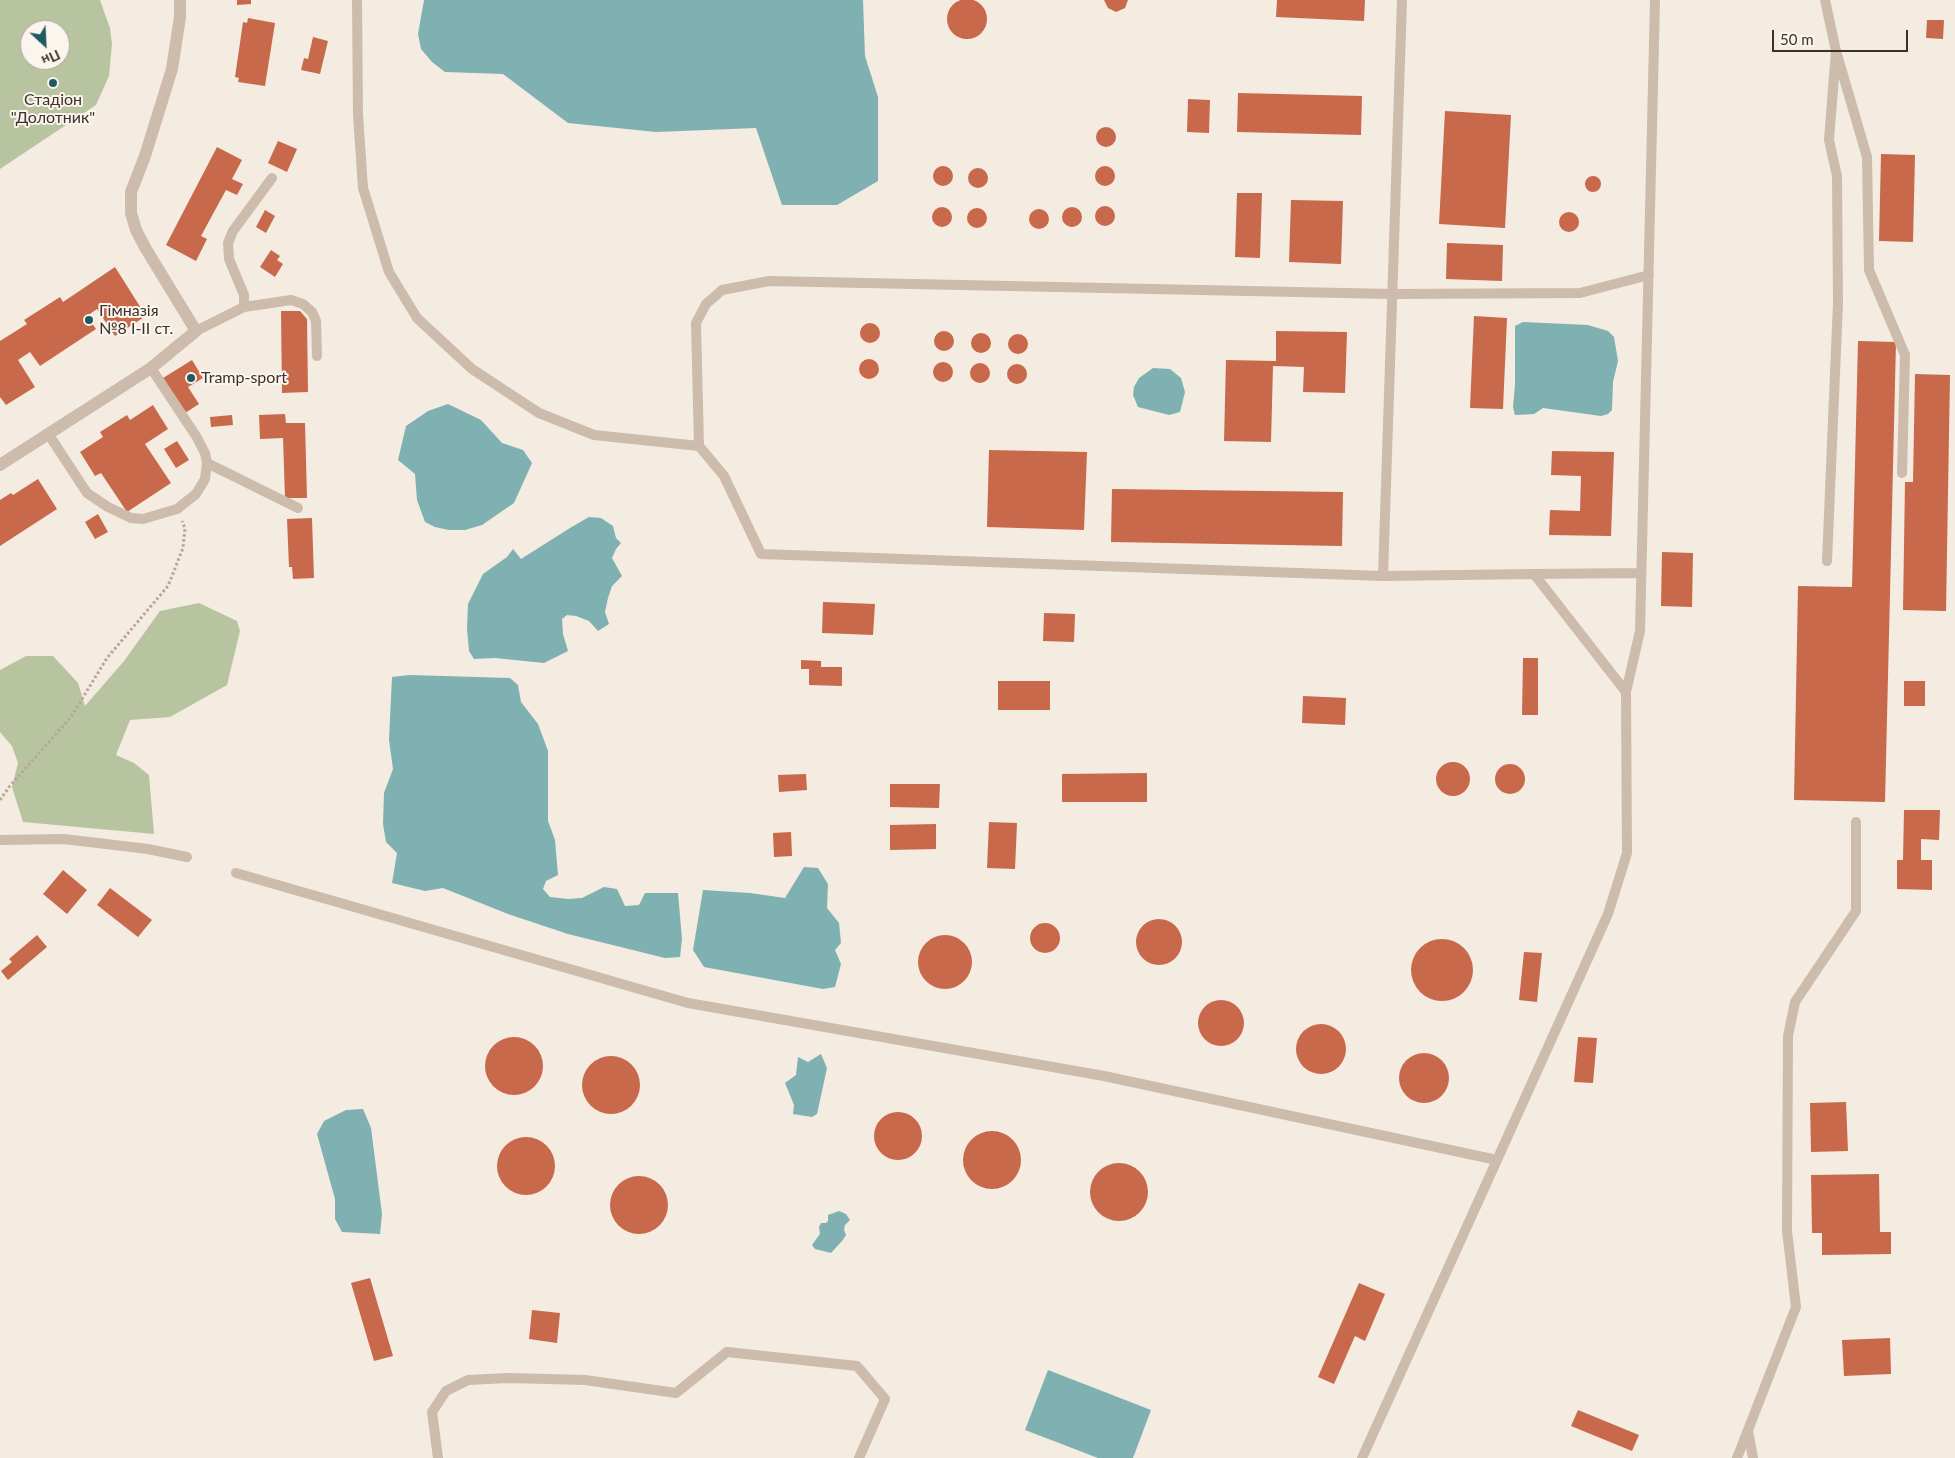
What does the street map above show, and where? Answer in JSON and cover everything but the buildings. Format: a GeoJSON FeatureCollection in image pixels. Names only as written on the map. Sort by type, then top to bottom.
{"type":"FeatureCollection","features":[{"type":"Feature","properties":{"kind":"street"},"geometry":{"type":"LineString","coordinates":[[0,465],[151,368],[196,331],[146,249],[136,230],[131,213],[131,192],[145,156],[172,70],[180,17],[180,0]]}},
{"type":"Feature","properties":{"kind":"lane"},"geometry":{"type":"LineString","coordinates":[[357,0],[358,115],[363,188],[389,272],[417,318],[472,369],[538,413],[594,435],[699,446]]}},
{"type":"Feature","properties":{"kind":"lane"},"geometry":{"type":"LineString","coordinates":[[1383,576],[1402,0]]}},
{"type":"Feature","properties":{"kind":"lane"},"geometry":{"type":"LineString","coordinates":[[1362,1458],[1608,914],[1627,853],[1626,692],[1640,631],[1655,0]]}},
{"type":"Feature","properties":{"kind":"lane"},"geometry":{"type":"LineString","coordinates":[[1825,0],[1836,51],[1868,157],[1869,270],[1905,355],[1902,473]]}},
{"type":"Feature","properties":{"kind":"lane"},"geometry":{"type":"LineString","coordinates":[[1827,561],[1838,304],[1837,176],[1829,140],[1836,51]]}},
{"type":"Feature","properties":{"kind":"lane"},"geometry":{"type":"LineString","coordinates":[[244,307],[244,295],[230,259],[228,243],[232,231],[272,178]]}},
{"type":"Feature","properties":{"kind":"lane"},"geometry":{"type":"LineString","coordinates":[[1642,573],[1383,576],[761,554],[724,476],[699,446],[696,323],[706,304],[722,290],[769,281],[1392,294],[1580,293],[1649,275]]}},
{"type":"Feature","properties":{"kind":"lane"},"geometry":{"type":"LineString","coordinates":[[196,331],[244,307],[291,300],[303,304],[312,312],[316,321],[317,356]]}},
{"type":"Feature","properties":{"kind":"lane"},"geometry":{"type":"LineString","coordinates":[[49,435],[87,493],[108,507],[131,518],[143,519],[177,509],[196,494],[204,479],[207,463],[205,452],[151,368]]}},
{"type":"Feature","properties":{"kind":"lane"},"geometry":{"type":"LineString","coordinates":[[207,463],[298,508]]}},
{"type":"Feature","properties":{"kind":"lane"},"geometry":{"type":"LineString","coordinates":[[1534,574],[1626,692]]}},
{"type":"Feature","properties":{"kind":"lane"},"geometry":{"type":"LineString","coordinates":[[1738,1458],[1796,1307],[1787,1231],[1788,1036],[1795,1002],[1856,911],[1856,822]]}},
{"type":"Feature","properties":{"kind":"lane"},"geometry":{"type":"LineString","coordinates":[[0,840],[64,839],[148,849],[187,857]]}},
{"type":"Feature","properties":{"kind":"lane"},"geometry":{"type":"LineString","coordinates":[[236,874],[688,1003],[1104,1076],[1497,1160]]}},
{"type":"Feature","properties":{"kind":"lane"},"geometry":{"type":"LineString","coordinates":[[438,1458],[432,1412],[446,1390],[468,1380],[508,1378],[585,1380],[676,1393],[728,1352],[857,1366],[885,1399],[859,1458]]}},
{"type":"Feature","properties":{"kind":"lane"},"geometry":{"type":"LineString","coordinates":[[1748,1430],[1753,1458]]}},
{"type":"Feature","properties":{"kind":"path"},"geometry":{"type":"LineString","coordinates":[[0,800],[9,787],[72,717],[107,658],[168,586],[183,548],[185,528],[177,509]]}},
{"type":"Feature","properties":{"kind":"green space","name":"Стадіон \"Долотник\""},"geometry":{"type":"Polygon","coordinates":[[[0,0],[100,0],[110,28],[112,44],[109,76],[96,105],[0,169],[0,0]]]}},
{"type":"Feature","properties":{"kind":"green space"},"geometry":{"type":"Polygon","coordinates":[[[199,603],[237,621],[240,631],[227,685],[170,717],[130,720],[116,755],[134,763],[149,775],[154,834],[23,822],[12,787],[18,763],[12,746],[0,732],[0,670],[26,656],[53,656],[78,683],[85,706],[124,661],[160,611],[199,603]]]}},
{"type":"Feature","properties":{"kind":"water"},"geometry":{"type":"Polygon","coordinates":[[[424,0],[863,0],[865,56],[878,97],[878,181],[837,205],[782,205],[756,128],[656,132],[568,123],[503,74],[445,72],[432,62],[421,49],[418,34],[424,0]]]}},
{"type":"Feature","properties":{"kind":"water"},"geometry":{"type":"Polygon","coordinates":[[[1523,322],[1588,325],[1608,331],[1614,337],[1618,361],[1613,382],[1612,410],[1608,414],[1601,416],[1543,408],[1534,414],[1515,415],[1513,407],[1515,326],[1523,322]]]}},
{"type":"Feature","properties":{"kind":"water"},"geometry":{"type":"Polygon","coordinates":[[[1153,368],[1170,369],[1181,378],[1185,392],[1180,412],[1169,415],[1138,407],[1133,395],[1134,387],[1139,378],[1153,368]]]}},
{"type":"Feature","properties":{"kind":"water"},"geometry":{"type":"Polygon","coordinates":[[[448,404],[481,420],[502,443],[523,450],[532,463],[514,503],[482,525],[465,530],[449,530],[435,527],[425,522],[417,500],[415,474],[398,460],[406,426],[428,411],[448,404]]]}},
{"type":"Feature","properties":{"kind":"water"},"geometry":{"type":"Polygon","coordinates":[[[589,517],[601,518],[613,526],[616,538],[621,543],[612,558],[622,576],[612,586],[608,598],[605,612],[609,624],[598,631],[589,621],[567,615],[562,619],[563,634],[568,651],[544,663],[495,658],[474,659],[469,651],[467,629],[468,604],[483,574],[507,557],[513,549],[521,559],[589,517]]]}},
{"type":"Feature","properties":{"kind":"water"},"geometry":{"type":"Polygon","coordinates":[[[409,675],[510,678],[518,685],[521,702],[538,724],[548,751],[548,821],[555,840],[558,875],[546,881],[543,889],[550,897],[568,899],[582,898],[604,887],[617,889],[625,906],[639,905],[645,893],[678,893],[682,939],[680,957],[665,958],[568,934],[508,914],[443,888],[425,891],[392,883],[397,853],[386,842],[383,824],[384,793],[393,769],[389,740],[392,677],[409,675]]]}},
{"type":"Feature","properties":{"kind":"water"},"geometry":{"type":"Polygon","coordinates":[[[804,867],[818,868],[828,884],[827,908],[839,923],[841,943],[835,950],[841,964],[835,987],[823,989],[704,967],[693,950],[703,890],[750,893],[785,898],[804,867]]]}},
{"type":"Feature","properties":{"kind":"water"},"geometry":{"type":"Polygon","coordinates":[[[821,1054],[827,1068],[817,1114],[812,1117],[793,1114],[794,1105],[785,1083],[796,1075],[798,1057],[808,1062],[821,1054]]]}},
{"type":"Feature","properties":{"kind":"water"},"geometry":{"type":"Polygon","coordinates":[[[363,1109],[371,1128],[382,1214],[380,1234],[342,1232],[335,1219],[335,1199],[317,1134],[324,1121],[346,1110],[363,1109]]]}},
{"type":"Feature","properties":{"kind":"water"},"geometry":{"type":"Polygon","coordinates":[[[839,1211],[846,1214],[850,1220],[845,1225],[846,1235],[831,1253],[815,1249],[812,1245],[820,1234],[819,1227],[821,1223],[828,1221],[828,1215],[839,1211]]]}},
{"type":"Feature","properties":{"kind":"water"},"geometry":{"type":"Polygon","coordinates":[[[1048,1370],[1151,1410],[1133,1458],[1098,1458],[1025,1430],[1048,1370]]]}},
{"type":"Feature","properties":{"kind":"place","name":"Стадіон \"Долотник\""},"geometry":{"type":"Point","coordinates":[53,83]}},
{"type":"Feature","properties":{"kind":"place","name":"Гімназія №8 I-II ст."},"geometry":{"type":"Point","coordinates":[89,320]}},
{"type":"Feature","properties":{"kind":"place","name":"Tramp-sport"},"geometry":{"type":"Point","coordinates":[191,378]}}]}
